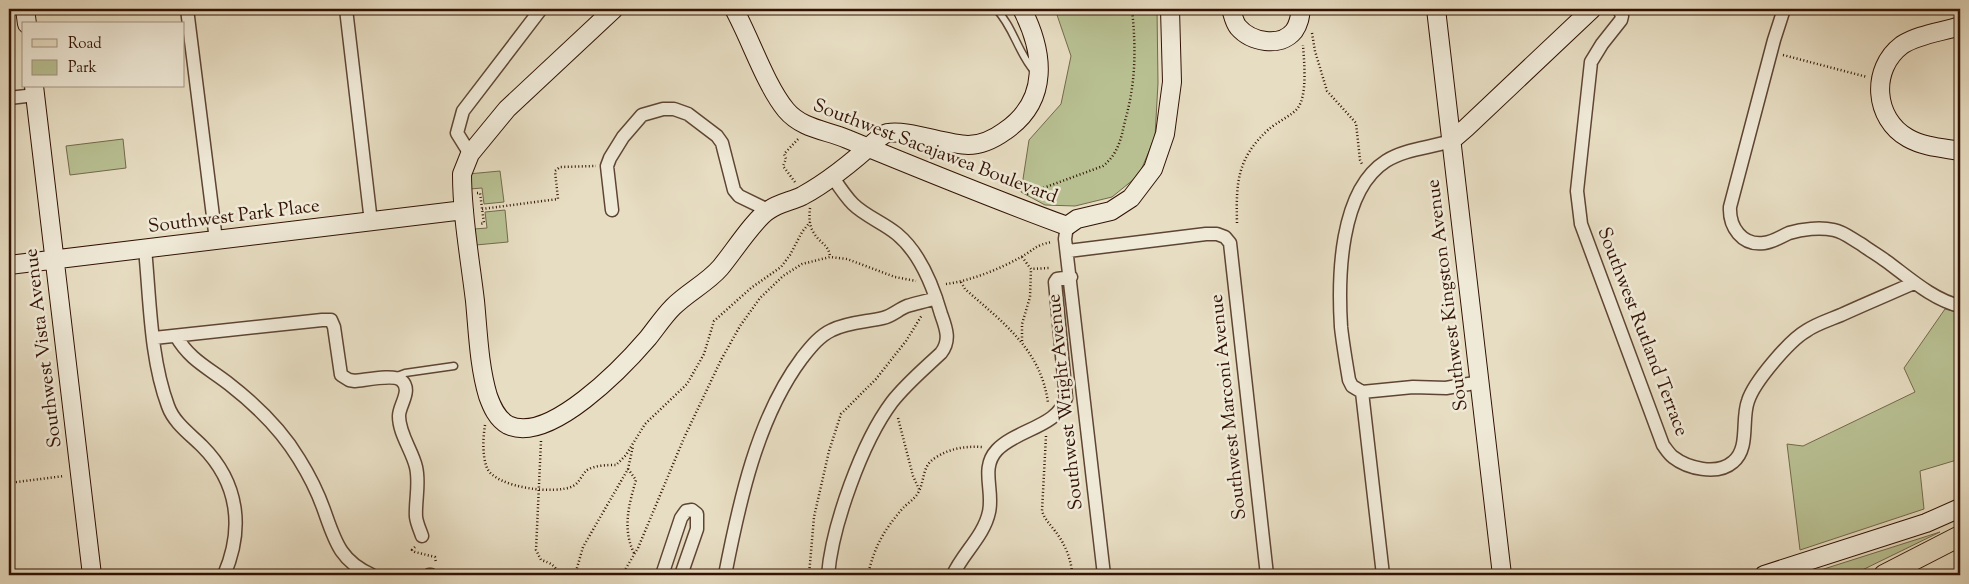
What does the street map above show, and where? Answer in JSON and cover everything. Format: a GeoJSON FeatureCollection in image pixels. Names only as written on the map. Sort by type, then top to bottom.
{"type":"FeatureCollection","features":[{"type":"Feature","properties":{"kind":"main road"},"geometry":{"type":"LineString","coordinates":[[1884,575],[1960,536]]}},
{"type":"Feature","properties":{"kind":"street"},"geometry":{"type":"LineString","coordinates":[[25,9],[27,22]]}},
{"type":"Feature","properties":{"kind":"street"},"geometry":{"type":"LineString","coordinates":[[187,9],[216,240]]}},
{"type":"Feature","properties":{"kind":"street"},"geometry":{"type":"LineString","coordinates":[[346,9],[371,222]]}},
{"type":"Feature","properties":{"kind":"street"},"geometry":{"type":"LineString","coordinates":[[470,154],[457,133],[463,111],[541,9]]}},
{"type":"Feature","properties":{"kind":"street"},"geometry":{"type":"LineString","coordinates":[[614,9],[507,109],[470,154],[462,174],[464,210],[482,362],[490,400],[497,415],[507,424],[517,427],[540,424],[570,410],[616,372],[647,339],[673,306],[718,270],[768,210],[804,195],[869,149],[888,133],[901,133],[967,145],[988,141],[1004,132],[1020,118],[1033,99],[1040,77],[1040,60],[1036,43],[1022,9]]}},
{"type":"Feature","properties":{"kind":"street","name":"Southwest Sacajawea Boulevard"},"geometry":{"type":"LineString","coordinates":[[734,9],[747,32],[772,90],[786,110],[808,126],[845,138],[1067,226]]}},
{"type":"Feature","properties":{"kind":"street"},"geometry":{"type":"LineString","coordinates":[[1067,226],[1077,219],[1111,211],[1131,198],[1153,170],[1165,134],[1172,82],[1170,9]]}},
{"type":"Feature","properties":{"kind":"street"},"geometry":{"type":"LineString","coordinates":[[1231,9],[1234,21],[1239,28],[1259,40],[1272,41],[1283,39],[1293,32],[1299,22],[1300,9]]}},
{"type":"Feature","properties":{"kind":"street","name":"Southwest Kingston Avenue"},"geometry":{"type":"LineString","coordinates":[[1436,9],[1502,575]]}},
{"type":"Feature","properties":{"kind":"street"},"geometry":{"type":"LineString","coordinates":[[1480,382],[1446,388],[1413,387],[1362,392],[1352,386],[1349,380],[1342,327],[1341,267],[1344,237],[1352,208],[1362,187],[1370,176],[1385,162],[1404,152],[1451,140],[1592,9]]}},
{"type":"Feature","properties":{"kind":"street","name":"Southwest Rutland Terrace"},"geometry":{"type":"LineString","coordinates":[[1619,9],[1622,16],[1620,20],[1591,62],[1577,191],[1578,209],[1581,224],[1663,445],[1670,456],[1678,461],[1705,470],[1725,467],[1734,462],[1740,453],[1748,401],[1756,383],[1788,346],[1805,331],[1914,283]]}},
{"type":"Feature","properties":{"kind":"street"},"geometry":{"type":"LineString","coordinates":[[1784,9],[1730,207],[1731,223],[1734,230],[1751,241],[1762,243],[1805,230],[1822,228],[1835,230],[1847,235],[1886,260],[1914,283],[1960,306]]}},
{"type":"Feature","properties":{"kind":"street"},"geometry":{"type":"LineString","coordinates":[[1960,26],[1916,38],[1902,45],[1888,60],[1881,79],[1880,94],[1882,108],[1889,120],[1897,130],[1909,139],[1922,144],[1960,151]]}},
{"type":"Feature","properties":{"kind":"street"},"geometry":{"type":"LineString","coordinates":[[9,98],[35,90]]}},
{"type":"Feature","properties":{"kind":"street","name":"Southwest Vista Avenue"},"geometry":{"type":"LineString","coordinates":[[35,90],[92,575]]}},
{"type":"Feature","properties":{"kind":"street"},"geometry":{"type":"LineString","coordinates":[[612,210],[607,166],[610,158],[623,137],[642,115],[674,109],[688,114],[717,136],[722,143],[734,190],[739,196],[768,210]]}},
{"type":"Feature","properties":{"kind":"street"},"geometry":{"type":"LineString","coordinates":[[828,575],[832,544],[860,462],[893,401],[946,348],[947,333],[931,300],[930,282],[912,249],[899,235],[853,204],[832,176]]}},
{"type":"Feature","properties":{"kind":"street","name":"Southwest Park Place"},"geometry":{"type":"LineString","coordinates":[[9,265],[464,210]]}},
{"type":"Feature","properties":{"kind":"street","name":"Southwest Wright Avenue"},"geometry":{"type":"LineString","coordinates":[[1067,226],[1065,239],[1068,251],[1104,575]]}},
{"type":"Feature","properties":{"kind":"street","name":"Southwest Marconi Avenue"},"geometry":{"type":"LineString","coordinates":[[1068,251],[1206,234],[1217,234],[1226,237],[1230,243],[1268,575]]}},
{"type":"Feature","properties":{"kind":"street"},"geometry":{"type":"LineString","coordinates":[[145,249],[160,382],[169,409],[178,423],[214,459],[233,497],[236,536],[224,575]]}},
{"type":"Feature","properties":{"kind":"street"},"geometry":{"type":"LineString","coordinates":[[953,575],[985,524],[989,514],[988,466],[996,450],[1009,440],[1048,420],[1061,410],[1065,403],[1054,282],[1057,279],[1071,277]]}},
{"type":"Feature","properties":{"kind":"street"},"geometry":{"type":"LineString","coordinates":[[724,575],[742,495],[760,441],[777,397],[794,369],[818,339],[831,330],[851,323],[886,317],[906,306],[931,300]]}},
{"type":"Feature","properties":{"kind":"street"},"geometry":{"type":"LineString","coordinates":[[154,338],[327,319],[334,323],[341,375],[355,381],[394,378],[405,385],[405,396],[400,410],[400,424],[416,469],[418,493],[416,518],[422,536]]}},
{"type":"Feature","properties":{"kind":"street"},"geometry":{"type":"LineString","coordinates":[[176,336],[191,357],[256,406],[279,430],[299,459],[316,492],[339,550],[351,563],[372,575]]}},
{"type":"Feature","properties":{"kind":"street"},"geometry":{"type":"LineString","coordinates":[[1362,392],[1383,575]]}},
{"type":"Feature","properties":{"kind":"street"},"geometry":{"type":"LineString","coordinates":[[1764,575],[1926,523],[1960,508]]}},
{"type":"Feature","properties":{"kind":"street"},"geometry":{"type":"LineString","coordinates":[[662,575],[677,527],[686,511],[692,510],[697,514],[696,529],[681,575]]}},
{"type":"Feature","properties":{"kind":"lane"},"geometry":{"type":"LineString","coordinates":[[996,9],[1008,25],[1029,65],[1040,77]]}},
{"type":"Feature","properties":{"kind":"lane"},"geometry":{"type":"LineString","coordinates":[[394,378],[405,373],[454,366]]}},
{"type":"Feature","properties":{"kind":"path"},"geometry":{"type":"LineString","coordinates":[[1018,207],[1025,195],[1038,188],[1088,173],[1103,166],[1112,159],[1117,151],[1132,94],[1135,70],[1135,38],[1132,9]]}},
{"type":"Feature","properties":{"kind":"path"},"geometry":{"type":"LineString","coordinates":[[1300,9],[1309,20],[1315,51],[1327,90],[1356,122],[1360,160]]}},
{"type":"Feature","properties":{"kind":"path"},"geometry":{"type":"LineString","coordinates":[[1237,222],[1237,183],[1239,173],[1248,154],[1267,131],[1297,109],[1301,99],[1305,72],[1302,42]]}},
{"type":"Feature","properties":{"kind":"path"},"geometry":{"type":"LineString","coordinates":[[1771,52],[1881,79]]}},
{"type":"Feature","properties":{"kind":"path"},"geometry":{"type":"LineString","coordinates":[[799,188],[783,166],[786,162],[784,154],[802,136]]}},
{"type":"Feature","properties":{"kind":"path"},"geometry":{"type":"LineString","coordinates":[[482,209],[558,199],[555,171],[560,168],[607,166]]}},
{"type":"Feature","properties":{"kind":"path"},"geometry":{"type":"LineString","coordinates":[[480,193],[484,223]]}},
{"type":"Feature","properties":{"kind":"path"},"geometry":{"type":"LineString","coordinates":[[810,204],[810,222],[814,234],[827,246],[830,257]]}},
{"type":"Feature","properties":{"kind":"path"},"geometry":{"type":"LineString","coordinates":[[490,400],[486,406],[484,446],[488,469],[496,478],[512,485],[548,490],[574,486],[588,470],[606,465],[616,465],[626,455],[644,424],[687,384],[704,354],[714,321],[751,288],[781,266],[810,222]]}},
{"type":"Feature","properties":{"kind":"path"},"geometry":{"type":"LineString","coordinates":[[946,284],[961,282],[1022,257],[1037,246],[1052,242]]}},
{"type":"Feature","properties":{"kind":"path"},"geometry":{"type":"LineString","coordinates":[[623,575],[721,360],[740,326],[760,298],[783,276],[802,264],[830,257],[847,259],[895,277],[920,281]]}},
{"type":"Feature","properties":{"kind":"path"},"geometry":{"type":"LineString","coordinates":[[1022,257],[1031,269],[1030,297],[1022,324],[1022,342]]}},
{"type":"Feature","properties":{"kind":"path"},"geometry":{"type":"LineString","coordinates":[[1031,269],[1056,267]]}},
{"type":"Feature","properties":{"kind":"path"},"geometry":{"type":"LineString","coordinates":[[961,282],[965,289],[1010,328],[1029,351],[1041,374],[1048,405]]}},
{"type":"Feature","properties":{"kind":"path"},"geometry":{"type":"LineString","coordinates":[[809,575],[814,517],[829,451],[841,414],[876,379],[906,341],[931,300]]}},
{"type":"Feature","properties":{"kind":"path"},"geometry":{"type":"LineString","coordinates":[[893,401],[913,476],[920,491]]}},
{"type":"Feature","properties":{"kind":"path"},"geometry":{"type":"LineString","coordinates":[[540,424],[542,432],[536,550],[541,560],[551,563],[556,567],[559,575]]}},
{"type":"Feature","properties":{"kind":"path"},"geometry":{"type":"LineString","coordinates":[[1047,430],[1042,512],[1044,519],[1058,535],[1064,546],[1070,561],[1072,575]]}},
{"type":"Feature","properties":{"kind":"path"},"geometry":{"type":"LineString","coordinates":[[575,575],[583,547],[628,469],[634,442]]}},
{"type":"Feature","properties":{"kind":"path"},"geometry":{"type":"LineString","coordinates":[[868,575],[873,554],[888,527],[920,491],[923,473],[934,458],[962,447],[982,447],[996,450]]}},
{"type":"Feature","properties":{"kind":"path"},"geometry":{"type":"LineString","coordinates":[[628,469],[636,480],[629,504],[626,531],[634,554]]}},
{"type":"Feature","properties":{"kind":"path"},"geometry":{"type":"LineString","coordinates":[[9,483],[80,474]]}},
{"type":"Feature","properties":{"kind":"path"},"geometry":{"type":"LineString","coordinates":[[422,536],[420,543],[412,550],[435,557],[436,566],[430,575]]}},
{"type":"Feature","properties":{"kind":"green space"},"geometry":{"type":"Polygon","coordinates":[[[1055,9],[1157,9],[1158,83],[1155,137],[1139,175],[1112,197],[1075,206],[1045,205],[1021,192],[1029,140],[1061,104],[1071,56],[1055,9]]]}},
{"type":"Feature","properties":{"kind":"green space"},"geometry":{"type":"Polygon","coordinates":[[[123,139],[126,168],[70,175],[66,146],[123,139]]]}},
{"type":"Feature","properties":{"kind":"green space"},"geometry":{"type":"Polygon","coordinates":[[[500,171],[504,202],[484,204],[482,188],[470,189],[468,174],[500,171]]]}},
{"type":"Feature","properties":{"kind":"green space"},"geometry":{"type":"Polygon","coordinates":[[[505,210],[508,242],[476,245],[474,229],[487,228],[485,212],[505,210]]]}},
{"type":"Feature","properties":{"kind":"green space"},"geometry":{"type":"Polygon","coordinates":[[[1945,309],[1960,313],[1960,459],[1920,471],[1924,509],[1800,550],[1787,444],[1803,446],[1915,392],[1904,368],[1945,309]]]}},
{"type":"Feature","properties":{"kind":"green space"},"geometry":{"type":"Polygon","coordinates":[[[1940,532],[1852,575],[1805,575],[1940,532]]]}}]}
